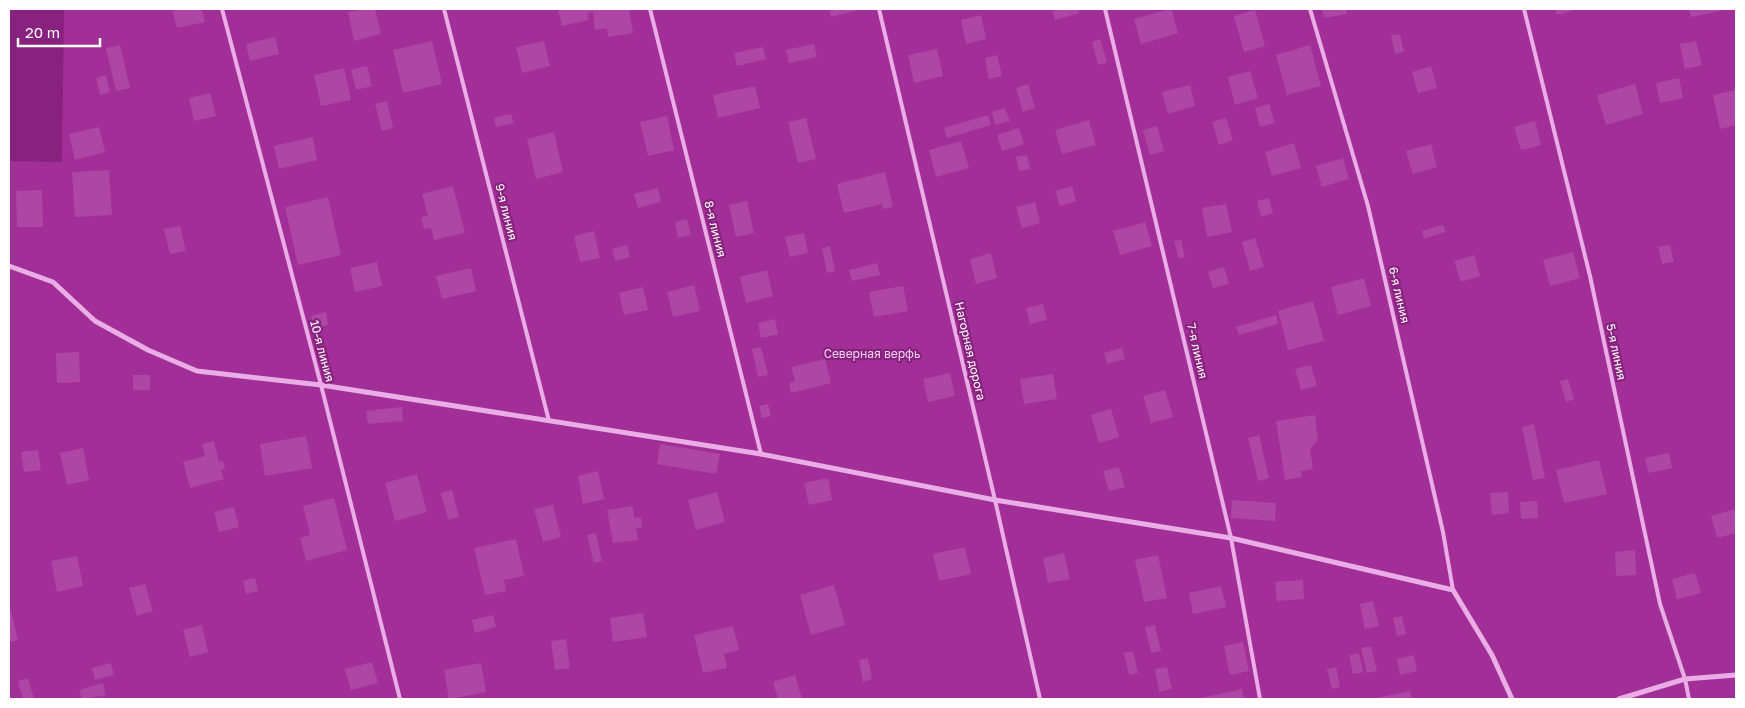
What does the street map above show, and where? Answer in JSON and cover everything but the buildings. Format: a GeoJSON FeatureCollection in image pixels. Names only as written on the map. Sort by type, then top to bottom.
{"type":"FeatureCollection","features":[{"type":"Feature","properties":{"kind":"street"},"geometry":{"type":"LineString","coordinates":[[9,266],[53,282],[95,321],[148,350],[197,371],[321,385],[761,454],[995,500],[1231,538],[1453,590],[1492,656],[1512,699]]}},
{"type":"Feature","properties":{"kind":"street"},"geometry":{"type":"LineString","coordinates":[[1619,699],[1685,679],[1736,675]]}},
{"type":"Feature","properties":{"kind":"lane","name":"10-я линия"},"geometry":{"type":"LineString","coordinates":[[222,9],[321,385],[400,699]]}},
{"type":"Feature","properties":{"kind":"lane","name":"9-я линия"},"geometry":{"type":"LineString","coordinates":[[444,9],[548,421]]}},
{"type":"Feature","properties":{"kind":"lane","name":"8-я линия"},"geometry":{"type":"LineString","coordinates":[[650,9],[761,454]]}},
{"type":"Feature","properties":{"kind":"lane","name":"Нагорная дорога"},"geometry":{"type":"LineString","coordinates":[[879,9],[1040,699]]}},
{"type":"Feature","properties":{"kind":"lane","name":"7-я линия"},"geometry":{"type":"LineString","coordinates":[[1105,9],[1231,538],[1260,699]]}},
{"type":"Feature","properties":{"kind":"lane","name":"6-я линия"},"geometry":{"type":"LineString","coordinates":[[1310,9],[1368,206],[1443,532],[1453,590]]}},
{"type":"Feature","properties":{"kind":"lane","name":"5-я линия"},"geometry":{"type":"LineString","coordinates":[[1524,9],[1590,276],[1660,604],[1685,679],[1689,699]]}},
{"type":"Feature","properties":{"kind":"green space","name":"Северная верфь"},"geometry":{"type":"Polygon","coordinates":[[[64,9],[1736,9],[1736,699],[9,699],[9,161],[62,162],[64,9]]]}}]}
